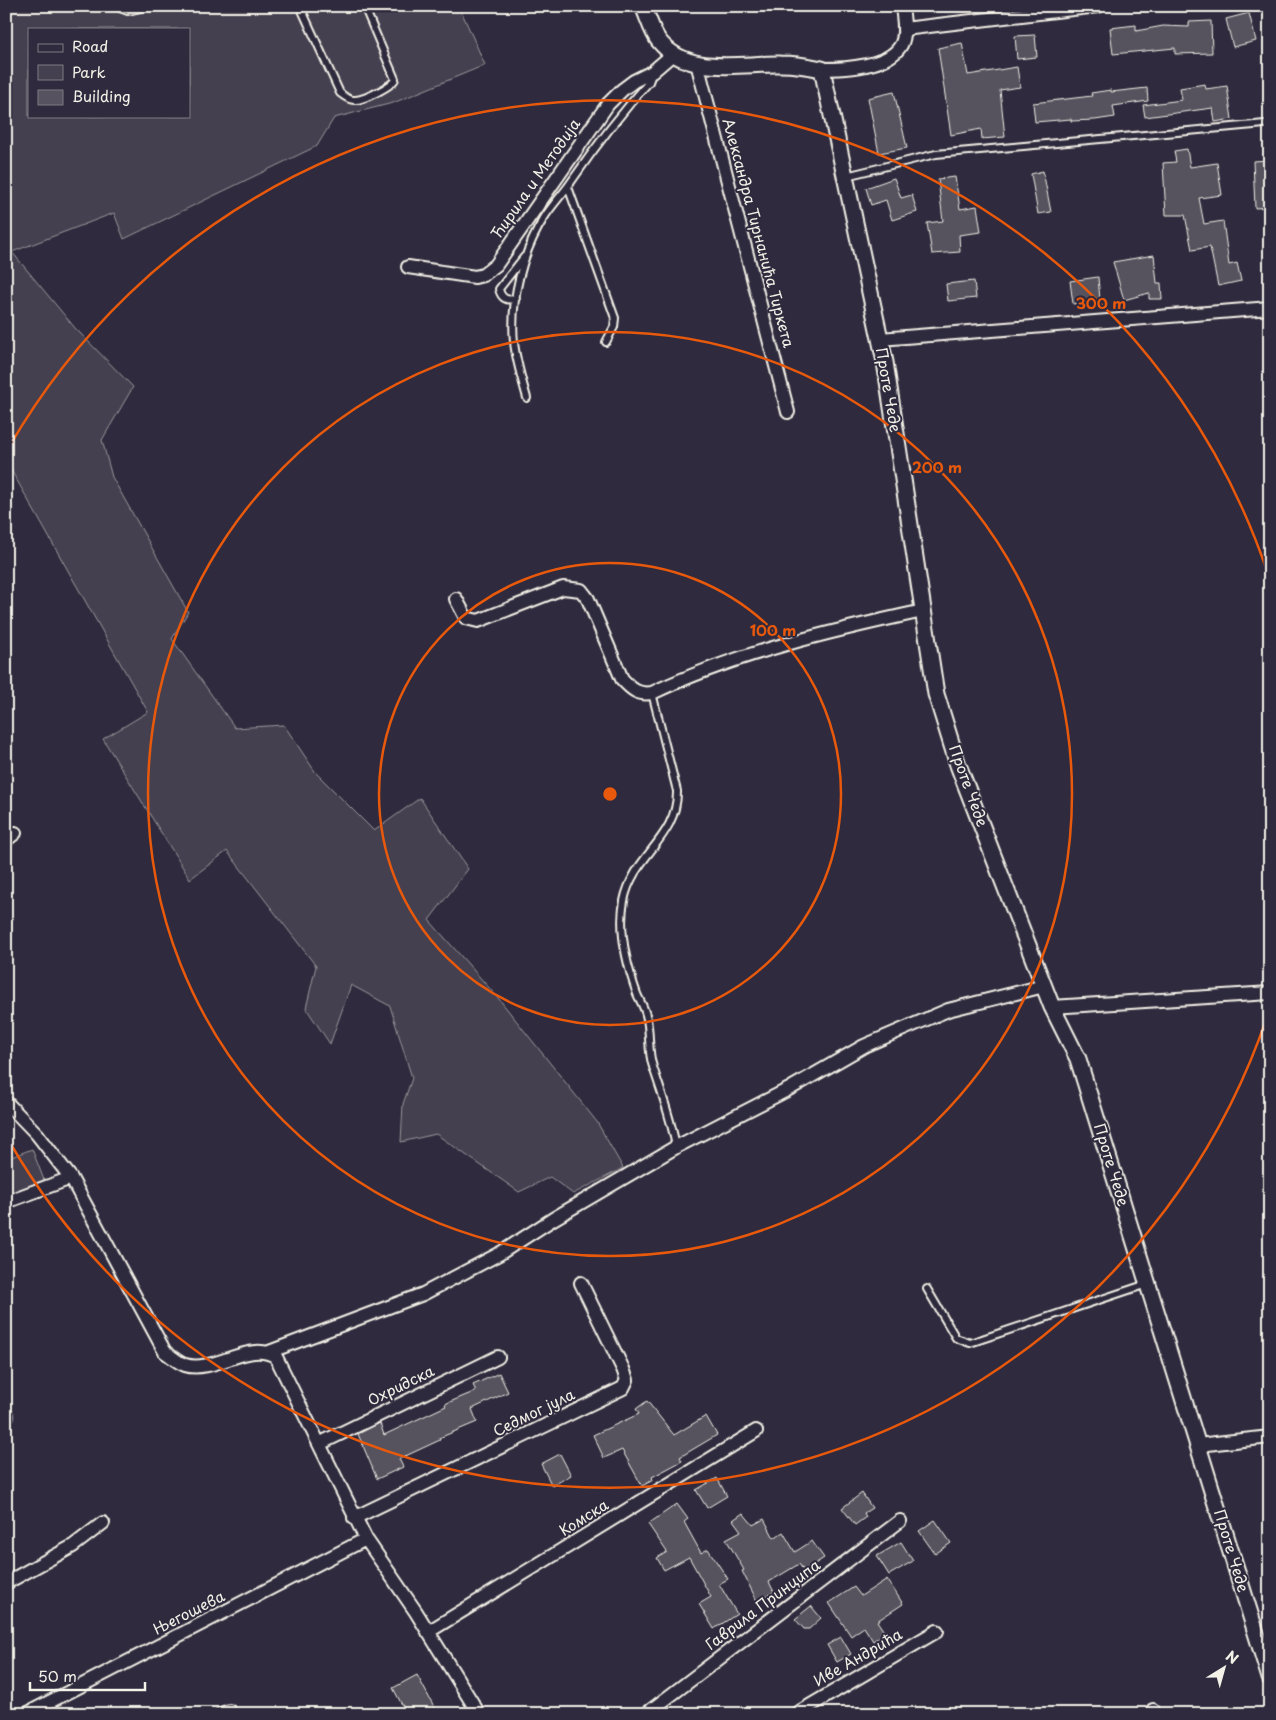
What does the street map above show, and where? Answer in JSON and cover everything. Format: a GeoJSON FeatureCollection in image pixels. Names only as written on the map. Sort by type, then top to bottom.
{"type":"FeatureCollection","features":[{"type":"Feature","properties":{"kind":"street"},"geometry":{"type":"LineString","coordinates":[[643,6],[658,41],[673,54],[718,67],[800,64],[822,69],[847,69],[888,58],[901,45],[904,29],[902,6]]}},
{"type":"Feature","properties":{"kind":"street"},"geometry":{"type":"LineString","coordinates":[[904,29],[1098,6]]}},
{"type":"Feature","properties":{"kind":"street","name":"Ћирила и Методија"},"geometry":{"type":"LineString","coordinates":[[408,267],[475,277],[490,270],[496,265],[608,104],[634,81],[652,72],[673,54]]}},
{"type":"Feature","properties":{"kind":"street","name":"Александра Тирнанића Тиркета"},"geometry":{"type":"LineString","coordinates":[[697,62],[788,412]]}},
{"type":"Feature","properties":{"kind":"street","name":"Проте Чеде"},"geometry":{"type":"LineString","coordinates":[[822,69],[880,339],[936,694],[955,756],[1052,1007],[1078,1059],[1270,1678]]}},
{"type":"Feature","properties":{"kind":"street"},"geometry":{"type":"LineString","coordinates":[[880,339],[1270,308]]}},
{"type":"Feature","properties":{"kind":"street"},"geometry":{"type":"LineString","coordinates":[[456,599],[466,618],[478,621],[563,588],[581,590],[588,599],[622,679],[631,689],[641,694],[652,693],[712,669],[795,641],[923,611]]}},
{"type":"Feature","properties":{"kind":"street"},"geometry":{"type":"LineString","coordinates":[[6,1102],[37,1134],[71,1178],[165,1352],[184,1365],[199,1367],[253,1352],[268,1352],[423,1294],[499,1254],[553,1219],[676,1147],[791,1088],[864,1046],[948,1010],[1044,986]]}},
{"type":"Feature","properties":{"kind":"street"},"geometry":{"type":"LineString","coordinates":[[1052,1007],[1270,992]]}},
{"type":"Feature","properties":{"kind":"street"},"geometry":{"type":"LineString","coordinates":[[6,1202],[71,1178]]}},
{"type":"Feature","properties":{"kind":"street","name":"Седмог јула"},"geometry":{"type":"LineString","coordinates":[[354,1518],[623,1388],[627,1380],[581,1283]]}},
{"type":"Feature","properties":{"kind":"street"},"geometry":{"type":"LineString","coordinates":[[268,1352],[282,1367],[354,1518],[366,1539],[428,1632],[479,1714]]}},
{"type":"Feature","properties":{"kind":"street","name":"Охридска"},"geometry":{"type":"LineString","coordinates":[[319,1444],[498,1357]]}},
{"type":"Feature","properties":{"kind":"street","name":"Комска"},"geometry":{"type":"LineString","coordinates":[[428,1632],[756,1431]]}},
{"type":"Feature","properties":{"kind":"street"},"geometry":{"type":"LineString","coordinates":[[1198,1445],[1270,1438]]}},
{"type":"Feature","properties":{"kind":"street","name":"Гаврила Принципа"},"geometry":{"type":"LineString","coordinates":[[646,1714],[900,1521]]}},
{"type":"Feature","properties":{"kind":"street"},"geometry":{"type":"LineString","coordinates":[[6,1583],[72,1546],[103,1523]]}},
{"type":"Feature","properties":{"kind":"street","name":"Његошева"},"geometry":{"type":"LineString","coordinates":[[26,1714],[366,1539]]}},
{"type":"Feature","properties":{"kind":"street","name":"Иве Андрића"},"geometry":{"type":"LineString","coordinates":[[796,1714],[937,1631]]}},
{"type":"Feature","properties":{"kind":"lane"},"geometry":{"type":"LineString","coordinates":[[115,6],[128,11],[149,6]]}},
{"type":"Feature","properties":{"kind":"lane"},"geometry":{"type":"LineString","coordinates":[[300,6],[340,92],[348,99],[357,100],[392,85],[395,79],[364,6]]}},
{"type":"Feature","properties":{"kind":"lane"},"geometry":{"type":"LineString","coordinates":[[516,298],[507,300],[499,289],[526,255],[543,220],[600,140],[649,82],[652,72]]}},
{"type":"Feature","properties":{"kind":"lane"},"geometry":{"type":"LineString","coordinates":[[845,176],[936,154],[1265,124]]}},
{"type":"Feature","properties":{"kind":"lane"},"geometry":{"type":"LineString","coordinates":[[568,187],[615,318],[614,327],[606,342]]}},
{"type":"Feature","properties":{"kind":"lane"},"geometry":{"type":"LineString","coordinates":[[526,255],[516,298],[514,344],[527,398]]}},
{"type":"Feature","properties":{"kind":"lane"},"geometry":{"type":"LineString","coordinates":[[652,693],[677,791],[677,802],[672,823],[649,850],[633,874],[624,900],[623,927],[630,970],[648,1023],[653,1067],[668,1110],[676,1147]]}},
{"type":"Feature","properties":{"kind":"lane"},"geometry":{"type":"LineString","coordinates":[[927,1289],[956,1338],[970,1343],[1148,1284]]}},
{"type":"Feature","properties":{"kind":"green space"},"geometry":{"type":"Polygon","coordinates":[[[6,6],[459,6],[485,65],[393,103],[334,118],[317,146],[124,239],[114,213],[12,252],[75,328],[133,387],[102,440],[112,477],[188,612],[172,639],[235,728],[284,725],[316,773],[374,831],[420,798],[468,869],[429,920],[499,999],[597,1122],[623,1168],[573,1194],[550,1177],[519,1192],[436,1134],[401,1142],[403,1104],[412,1078],[390,1006],[351,985],[330,1044],[306,1008],[316,966],[227,851],[190,879],[103,739],[148,712],[6,461],[6,6]]]}},
{"type":"Feature","properties":{"kind":"green space"},"geometry":{"type":"Polygon","coordinates":[[[32,1149],[44,1180],[6,1195],[6,1159],[32,1149]]]}},
{"type":"Feature","properties":{"kind":"building"},"geometry":{"type":"Polygon","coordinates":[[[1249,13],[1256,41],[1233,47],[1226,19],[1249,13]]]}},
{"type":"Feature","properties":{"kind":"building"},"geometry":{"type":"Polygon","coordinates":[[[1211,21],[1212,53],[1175,54],[1175,48],[1113,54],[1110,28],[1136,25],[1136,31],[1163,26],[1189,27],[1189,22],[1211,21]]]}},
{"type":"Feature","properties":{"kind":"building"},"geometry":{"type":"Polygon","coordinates":[[[1035,35],[1037,57],[1017,59],[1015,36],[1035,35]]]}},
{"type":"Feature","properties":{"kind":"building"},"geometry":{"type":"Polygon","coordinates":[[[962,43],[968,75],[1017,67],[1020,87],[1000,90],[1005,137],[982,139],[981,129],[951,135],[938,48],[962,43]]]}},
{"type":"Feature","properties":{"kind":"building"},"geometry":{"type":"Polygon","coordinates":[[[1205,84],[1206,89],[1227,86],[1232,119],[1215,122],[1213,108],[1145,117],[1143,105],[1182,100],[1180,88],[1205,84]]]}},
{"type":"Feature","properties":{"kind":"building"},"geometry":{"type":"Polygon","coordinates":[[[1147,88],[1148,101],[1113,106],[1115,117],[1095,120],[1071,121],[1071,119],[1035,122],[1033,103],[1092,96],[1091,93],[1111,90],[1111,92],[1147,88]]]}},
{"type":"Feature","properties":{"kind":"building"},"geometry":{"type":"Polygon","coordinates":[[[894,92],[907,148],[879,153],[868,98],[894,92]]]}},
{"type":"Feature","properties":{"kind":"building"},"geometry":{"type":"Polygon","coordinates":[[[1187,149],[1190,167],[1217,163],[1222,195],[1199,198],[1204,224],[1223,221],[1229,265],[1237,263],[1241,281],[1218,286],[1210,247],[1192,250],[1185,215],[1166,215],[1163,163],[1176,162],[1174,151],[1187,149]]]}},
{"type":"Feature","properties":{"kind":"building"},"geometry":{"type":"Polygon","coordinates":[[[1270,160],[1270,207],[1255,208],[1253,161],[1270,160]]]}},
{"type":"Feature","properties":{"kind":"building"},"geometry":{"type":"Polygon","coordinates":[[[1043,171],[1051,212],[1038,214],[1031,174],[1043,171]]]}},
{"type":"Feature","properties":{"kind":"building"},"geometry":{"type":"Polygon","coordinates":[[[955,177],[960,209],[977,206],[981,232],[959,235],[960,252],[932,254],[927,223],[943,221],[938,179],[955,177]]]}},
{"type":"Feature","properties":{"kind":"building"},"geometry":{"type":"Polygon","coordinates":[[[894,178],[901,198],[912,195],[917,212],[892,220],[886,200],[871,205],[866,188],[894,178]]]}},
{"type":"Feature","properties":{"kind":"building"},"geometry":{"type":"Polygon","coordinates":[[[1154,255],[1157,283],[1161,283],[1162,299],[1149,299],[1149,293],[1124,300],[1113,262],[1154,255]]]}},
{"type":"Feature","properties":{"kind":"building"},"geometry":{"type":"Polygon","coordinates":[[[1098,277],[1100,300],[1073,304],[1070,281],[1098,277]]]}},
{"type":"Feature","properties":{"kind":"building"},"geometry":{"type":"Polygon","coordinates":[[[974,281],[976,298],[948,301],[946,284],[974,281]]]}},
{"type":"Feature","properties":{"kind":"building"},"geometry":{"type":"Polygon","coordinates":[[[499,1373],[508,1392],[472,1409],[477,1422],[439,1438],[440,1440],[399,1459],[403,1467],[377,1479],[358,1434],[380,1423],[384,1435],[446,1406],[445,1404],[476,1391],[473,1385],[499,1373]]]}},
{"type":"Feature","properties":{"kind":"building"},"geometry":{"type":"Polygon","coordinates":[[[647,1401],[674,1435],[706,1416],[717,1435],[680,1457],[682,1461],[652,1477],[653,1480],[642,1486],[622,1450],[604,1458],[593,1435],[639,1414],[636,1409],[647,1401]]]}},
{"type":"Feature","properties":{"kind":"building"},"geometry":{"type":"Polygon","coordinates":[[[560,1454],[571,1475],[552,1486],[541,1464],[560,1454]]]}},
{"type":"Feature","properties":{"kind":"building"},"geometry":{"type":"Polygon","coordinates":[[[717,1478],[727,1496],[707,1508],[696,1490],[717,1478]]]}},
{"type":"Feature","properties":{"kind":"building"},"geometry":{"type":"Polygon","coordinates":[[[862,1493],[872,1508],[864,1513],[866,1517],[855,1525],[842,1508],[862,1493]]]}},
{"type":"Feature","properties":{"kind":"building"},"geometry":{"type":"Polygon","coordinates":[[[677,1504],[688,1519],[684,1522],[701,1553],[708,1549],[728,1579],[719,1584],[737,1614],[714,1629],[699,1604],[711,1597],[689,1557],[664,1570],[657,1558],[667,1552],[648,1524],[677,1504]]]}},
{"type":"Feature","properties":{"kind":"building"},"geometry":{"type":"Polygon","coordinates":[[[743,1513],[753,1525],[764,1519],[774,1538],[783,1532],[795,1552],[812,1541],[824,1558],[804,1571],[799,1564],[769,1582],[774,1592],[757,1601],[742,1571],[744,1570],[726,1539],[741,1531],[733,1520],[743,1513]]]}},
{"type":"Feature","properties":{"kind":"building"},"geometry":{"type":"Polygon","coordinates":[[[935,1520],[951,1543],[935,1554],[919,1531],[935,1520]]]}},
{"type":"Feature","properties":{"kind":"building"},"geometry":{"type":"Polygon","coordinates":[[[901,1542],[913,1561],[889,1575],[877,1556],[901,1542]]]}},
{"type":"Feature","properties":{"kind":"building"},"geometry":{"type":"Polygon","coordinates":[[[887,1579],[903,1604],[877,1621],[885,1633],[873,1641],[864,1627],[851,1636],[829,1603],[854,1587],[861,1596],[887,1579]]]}},
{"type":"Feature","properties":{"kind":"building"},"geometry":{"type":"Polygon","coordinates":[[[811,1606],[821,1618],[809,1629],[804,1629],[795,1619],[811,1606]]]}},
{"type":"Feature","properties":{"kind":"building"},"geometry":{"type":"Polygon","coordinates":[[[841,1637],[851,1654],[837,1662],[827,1645],[841,1637]]]}},
{"type":"Feature","properties":{"kind":"building"},"geometry":{"type":"Polygon","coordinates":[[[417,1675],[438,1714],[407,1714],[393,1688],[417,1675]]]}}]}
